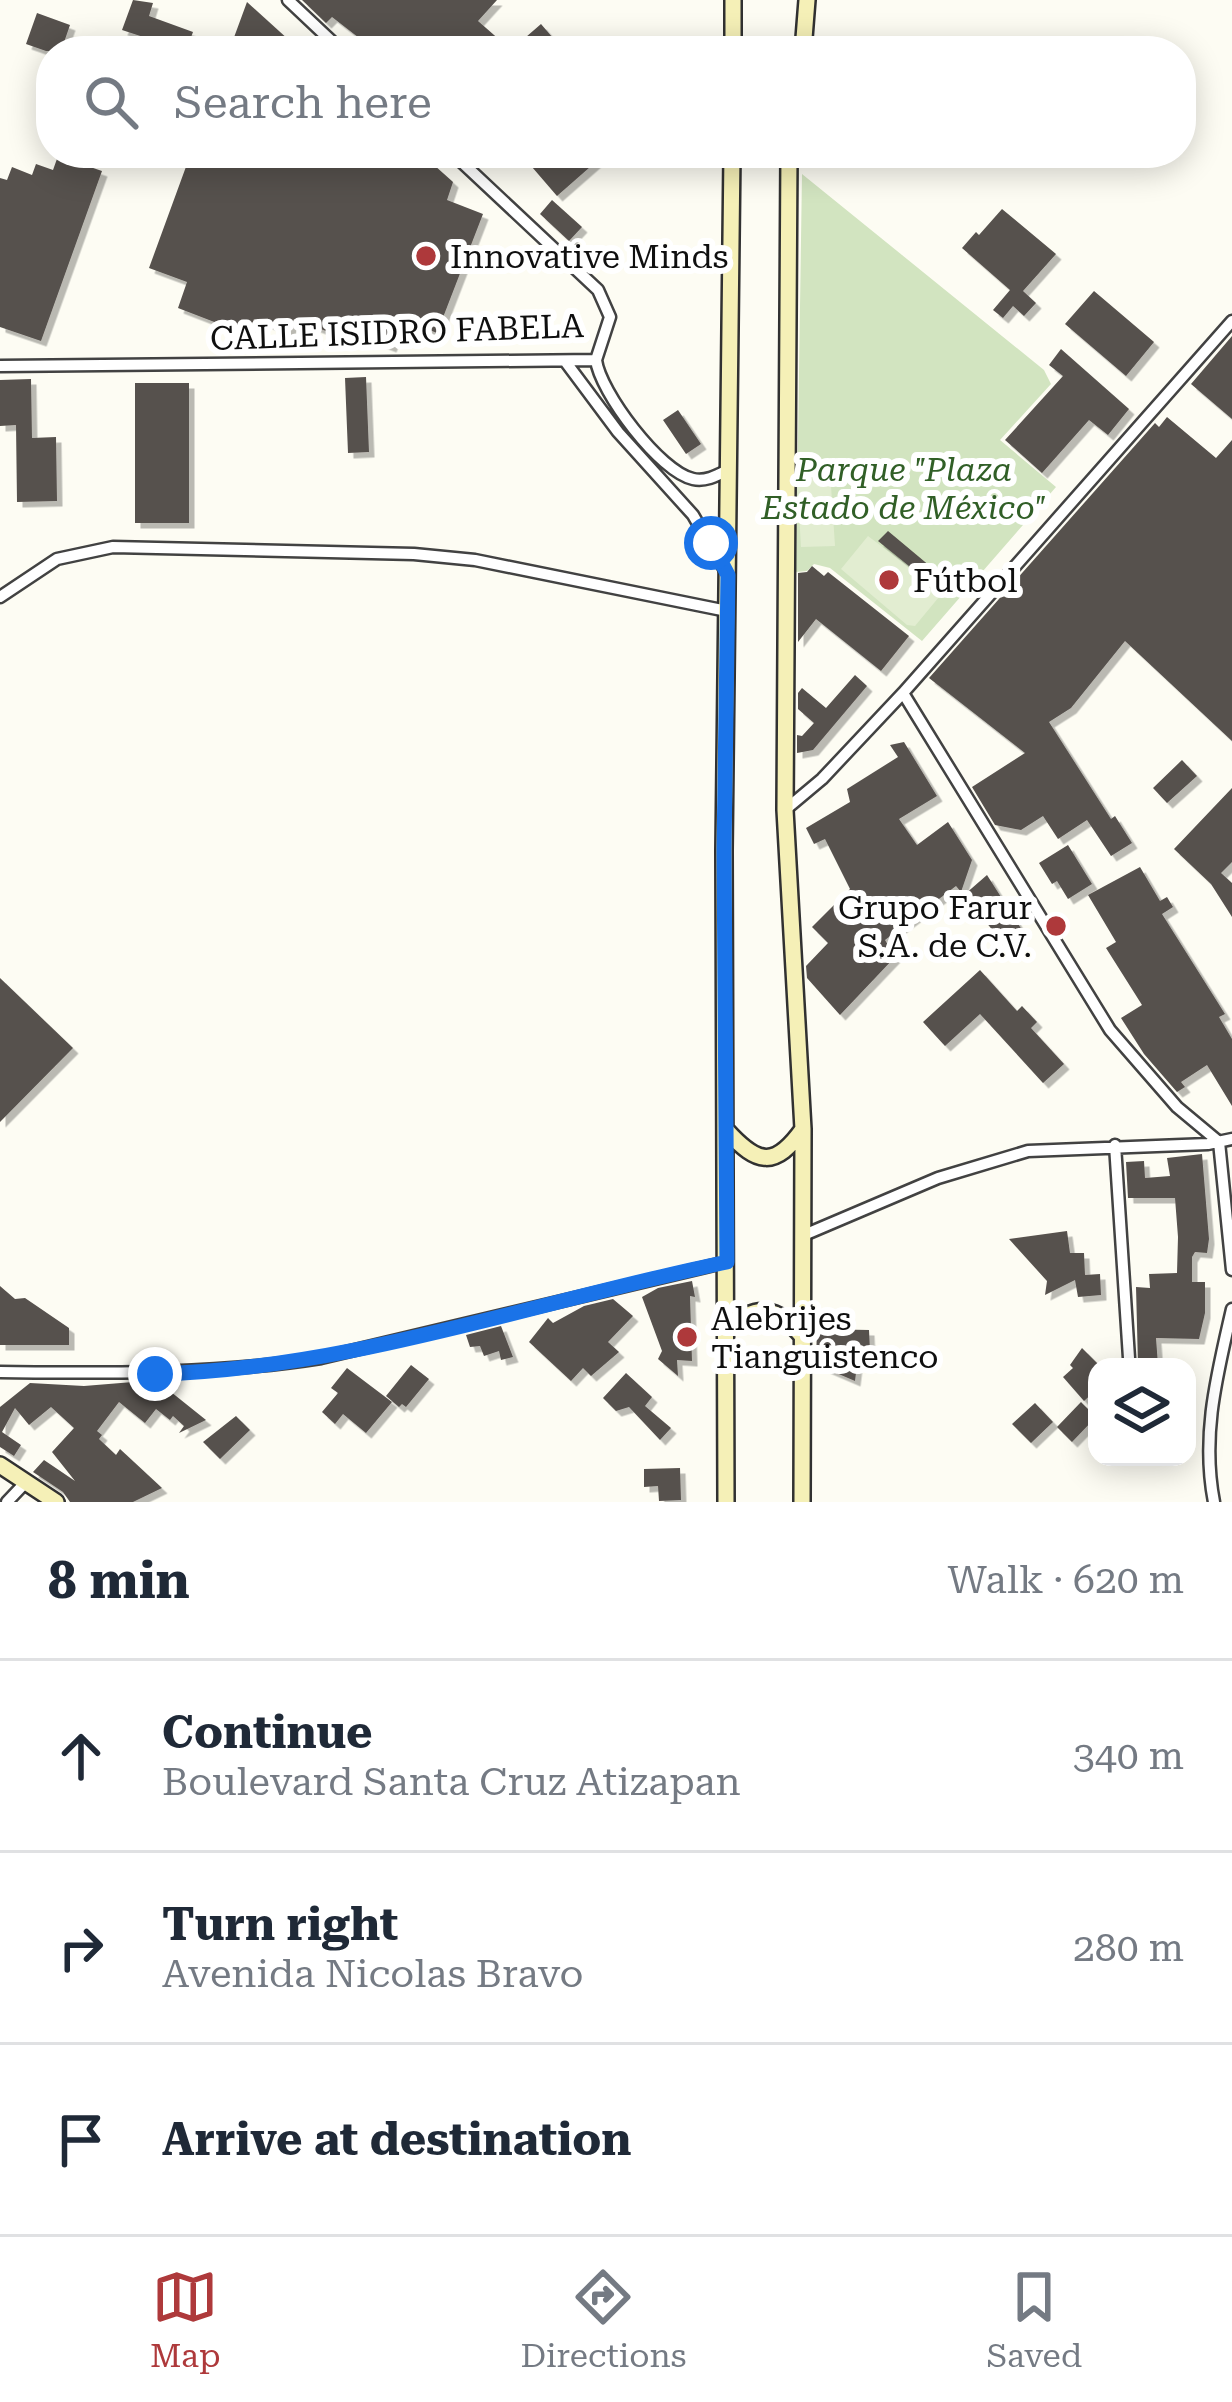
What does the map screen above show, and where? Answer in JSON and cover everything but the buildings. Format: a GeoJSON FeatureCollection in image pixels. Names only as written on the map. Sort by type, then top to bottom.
{"type":"FeatureCollection","features":[{"type":"Feature","properties":{"kind":"main road"},"geometry":{"type":"LineString","coordinates":[[733,0],[733,36]]}},
{"type":"Feature","properties":{"kind":"main road"},"geometry":{"type":"LineString","coordinates":[[804,36],[808,0]]}},
{"type":"Feature","properties":{"kind":"main road"},"geometry":{"type":"LineString","coordinates":[[726,1502],[724,851],[732,168]]}},
{"type":"Feature","properties":{"kind":"main road"},"geometry":{"type":"LineString","coordinates":[[789,168],[785,810],[803,1129],[802,1502]]}},
{"type":"Feature","properties":{"kind":"main road"},"geometry":{"type":"LineString","coordinates":[[728,1131],[753,1156],[765,1158],[786,1151],[803,1129]]}},
{"type":"Feature","properties":{"kind":"main road"},"geometry":{"type":"LineString","coordinates":[[727,1330],[750,1312],[762,1309],[784,1317],[803,1337]]}},
{"type":"Feature","properties":{"kind":"main road"},"geometry":{"type":"LineString","coordinates":[[0,1465],[56,1502]]}},
{"type":"Feature","properties":{"kind":"street"},"geometry":{"type":"LineString","coordinates":[[288,0],[327,36]]}},
{"type":"Feature","properties":{"kind":"street","name":"CALLE ISIDRO FABELA"},"geometry":{"type":"LineString","coordinates":[[0,366],[596,360],[610,317],[598,290],[468,168]]}},
{"type":"Feature","properties":{"kind":"street"},"geometry":{"type":"LineString","coordinates":[[785,810],[822,779],[903,693],[1232,321]]}},
{"type":"Feature","properties":{"kind":"street"},"geometry":{"type":"LineString","coordinates":[[596,360],[598,374],[615,404],[675,472],[699,480],[730,469]]}},
{"type":"Feature","properties":{"kind":"street"},"geometry":{"type":"LineString","coordinates":[[565,361],[618,432],[693,515],[728,575]]}},
{"type":"Feature","properties":{"kind":"street"},"geometry":{"type":"LineString","coordinates":[[0,597],[72,553],[136,548],[414,554],[475,560],[727,610]]}},
{"type":"Feature","properties":{"kind":"street"},"geometry":{"type":"LineString","coordinates":[[903,693],[1110,1030],[1177,1107],[1226,1141]]}},
{"type":"Feature","properties":{"kind":"street"},"geometry":{"type":"LineString","coordinates":[[804,1235],[938,1178],[1003,1157],[1061,1147],[1226,1141]]}},
{"type":"Feature","properties":{"kind":"street"},"geometry":{"type":"LineString","coordinates":[[1226,1141],[1232,1270]]}},
{"type":"Feature","properties":{"kind":"street"},"geometry":{"type":"LineString","coordinates":[[1114,1145],[1129,1358]]}},
{"type":"Feature","properties":{"kind":"street"},"geometry":{"type":"LineString","coordinates":[[0,1372],[155,1374],[263,1367],[321,1358],[727,1262]]}},
{"type":"Feature","properties":{"kind":"street"},"geometry":{"type":"LineString","coordinates":[[1214,1502],[1209,1409],[1232,1309]]}},
{"type":"Feature","properties":{"kind":"street"},"geometry":{"type":"LineString","coordinates":[[8,1502],[25,1484]]}},
{"type":"Feature","properties":{"kind":"green space","name":"Parque \"Plaza Estado de México\""},"geometry":{"type":"Polygon","coordinates":[[[802,174],[1044,370],[1051,384],[1000,440],[1056,487],[922,641],[830,568],[814,564],[796,572],[802,174]]]}},
{"type":"Feature","properties":{"kind":"green space"},"geometry":{"type":"Polygon","coordinates":[[[830,471],[835,546],[801,547],[797,476],[830,471]]]}},
{"type":"Feature","properties":{"kind":"green space","name":"Fútbol"},"geometry":{"type":"Polygon","coordinates":[[[868,536],[938,589],[939,597],[915,626],[907,625],[841,569],[868,536]]]}},
{"type":"Feature","properties":{"kind":"place","name":"Innovative Minds"},"geometry":{"type":"Point","coordinates":[426,256]}},
{"type":"Feature","properties":{"kind":"place","name":"Fútbol"},"geometry":{"type":"Point","coordinates":[889,580]}},
{"type":"Feature","properties":{"kind":"place","name":"Grupo Farur S.A. de C.V."},"geometry":{"type":"Point","coordinates":[1056,926]}},
{"type":"Feature","properties":{"kind":"place","name":"Alebrijes Tianguistenco"},"geometry":{"type":"Point","coordinates":[687,1337]}},
{"type":"Feature","properties":{"kind":"route"},"geometry":{"type":"LineString","coordinates":[[155,1374],[216,1372],[321,1358],[727,1262],[728,575],[711,543]]}}]}
